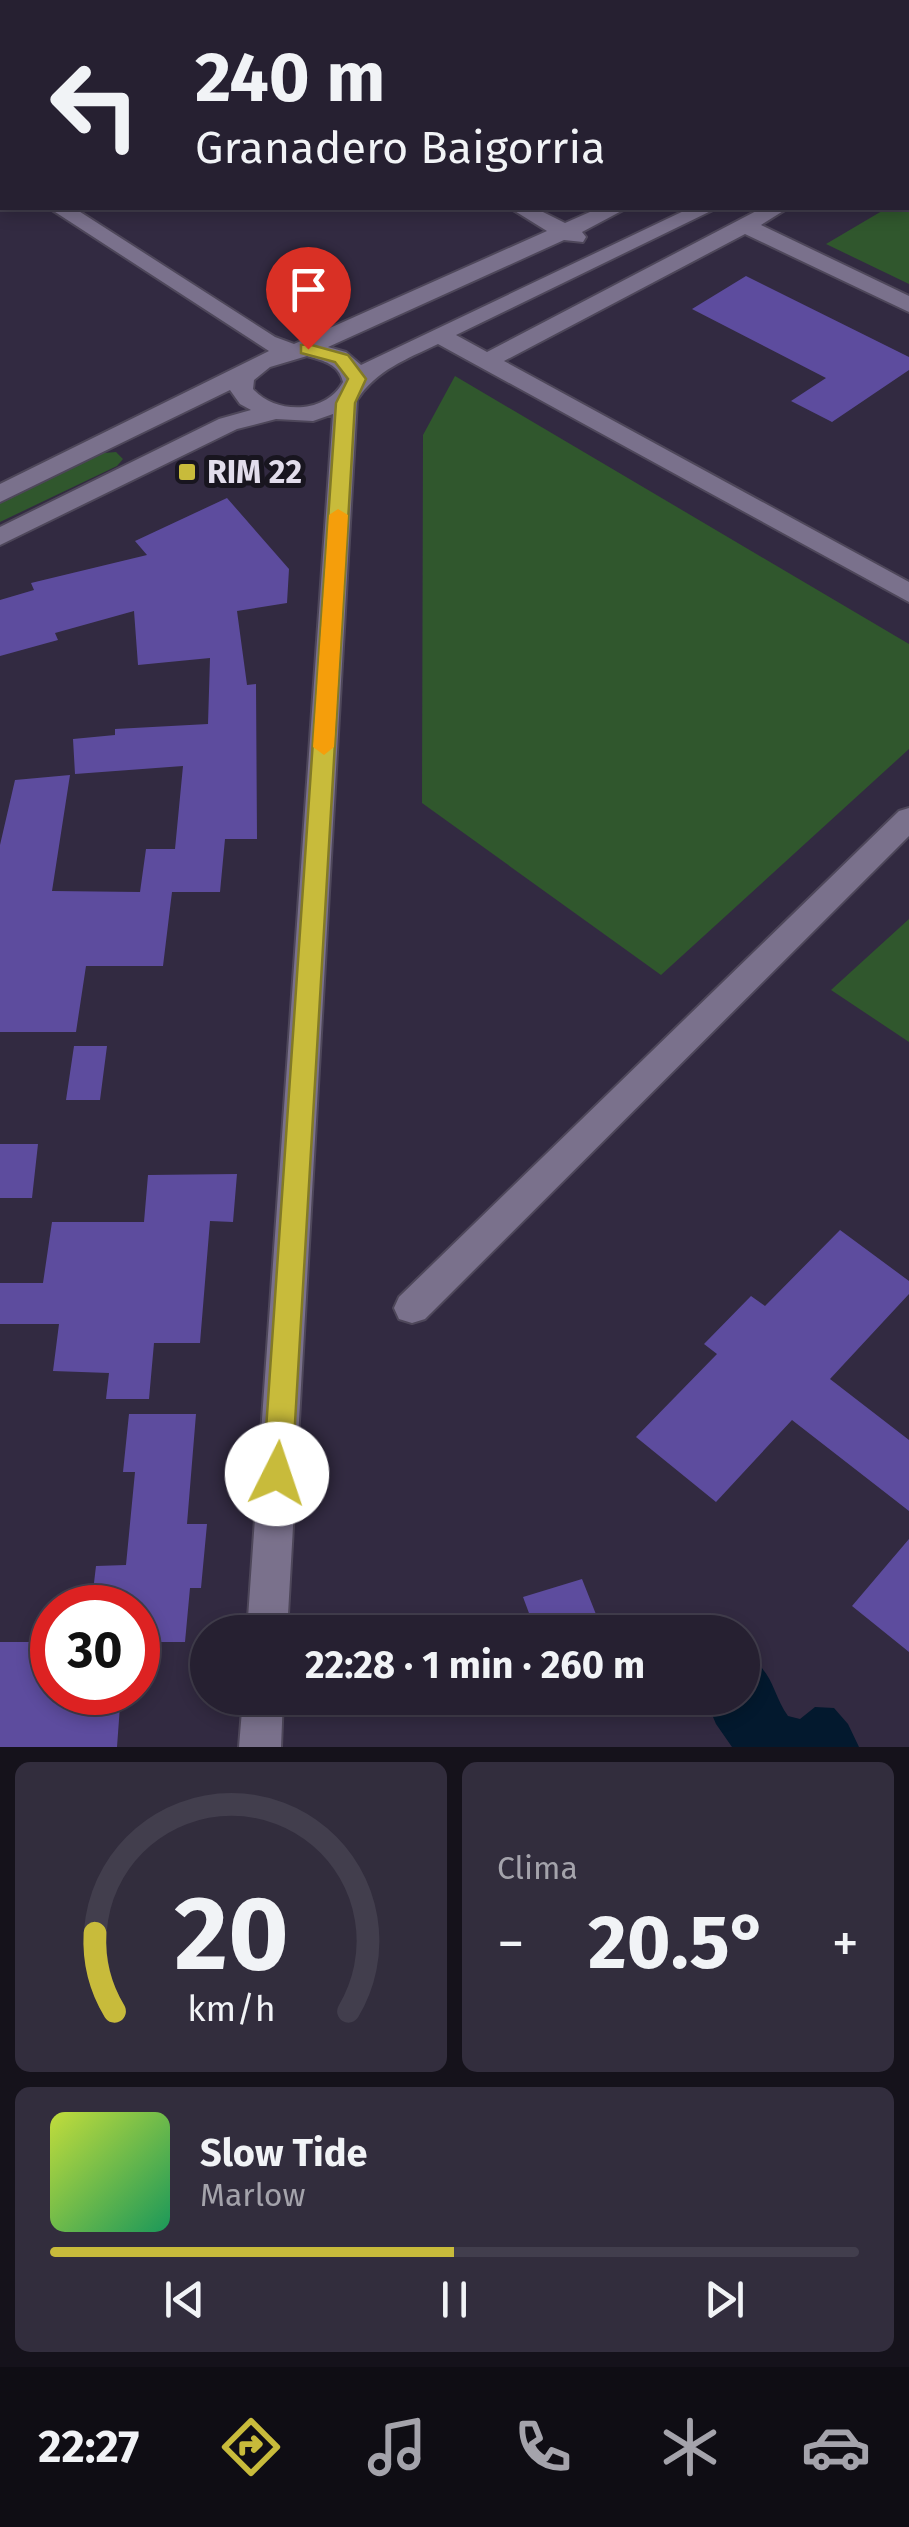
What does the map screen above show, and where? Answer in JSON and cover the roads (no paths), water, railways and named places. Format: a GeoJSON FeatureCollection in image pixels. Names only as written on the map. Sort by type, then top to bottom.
{"type":"FeatureCollection","features":[{"type":"Feature","properties":{"kind":"street"},"geometry":{"type":"LineString","coordinates":[[63,210],[267,342],[342,358],[352,390],[268,1615]]}},
{"type":"Feature","properties":{"kind":"street"},"geometry":{"type":"LineString","coordinates":[[524,210],[607,255]]}},
{"type":"Feature","properties":{"kind":"street"},"geometry":{"type":"LineString","coordinates":[[273,412],[246,396],[242,384],[255,362],[297,350],[612,210]]}},
{"type":"Feature","properties":{"kind":"street"},"geometry":{"type":"LineString","coordinates":[[0,537],[228,424],[273,412],[312,414],[352,390],[372,366],[702,210]]}},
{"type":"Feature","properties":{"kind":"street"},"geometry":{"type":"LineString","coordinates":[[486,361],[774,210]]}},
{"type":"Feature","properties":{"kind":"street"},"geometry":{"type":"LineString","coordinates":[[744,226],[909,304]]}},
{"type":"Feature","properties":{"kind":"street"},"geometry":{"type":"LineString","coordinates":[[438,334],[909,593]]}},
{"type":"Feature","properties":{"kind":"street"},"geometry":{"type":"LineString","coordinates":[[0,494],[246,373]]}},
{"type":"Feature","properties":{"kind":"street"},"geometry":{"type":"LineString","coordinates":[[412,1308],[909,818]]}},
{"type":"Feature","properties":{"kind":"street"},"geometry":{"type":"LineString","coordinates":[[260,1747],[262,1715]]}},
{"type":"Feature","properties":{"kind":"water"},"geometry":{"type":"Polygon","coordinates":[[[760,1666],[788,1716],[800,1719],[815,1707],[834,1708],[848,1724],[859,1747],[732,1747],[712,1715],[760,1715],[760,1666]]]}},
{"type":"Feature","properties":{"kind":"place","name":"RIM 22"},"geometry":{"type":"Point","coordinates":[187,472]}}]}
